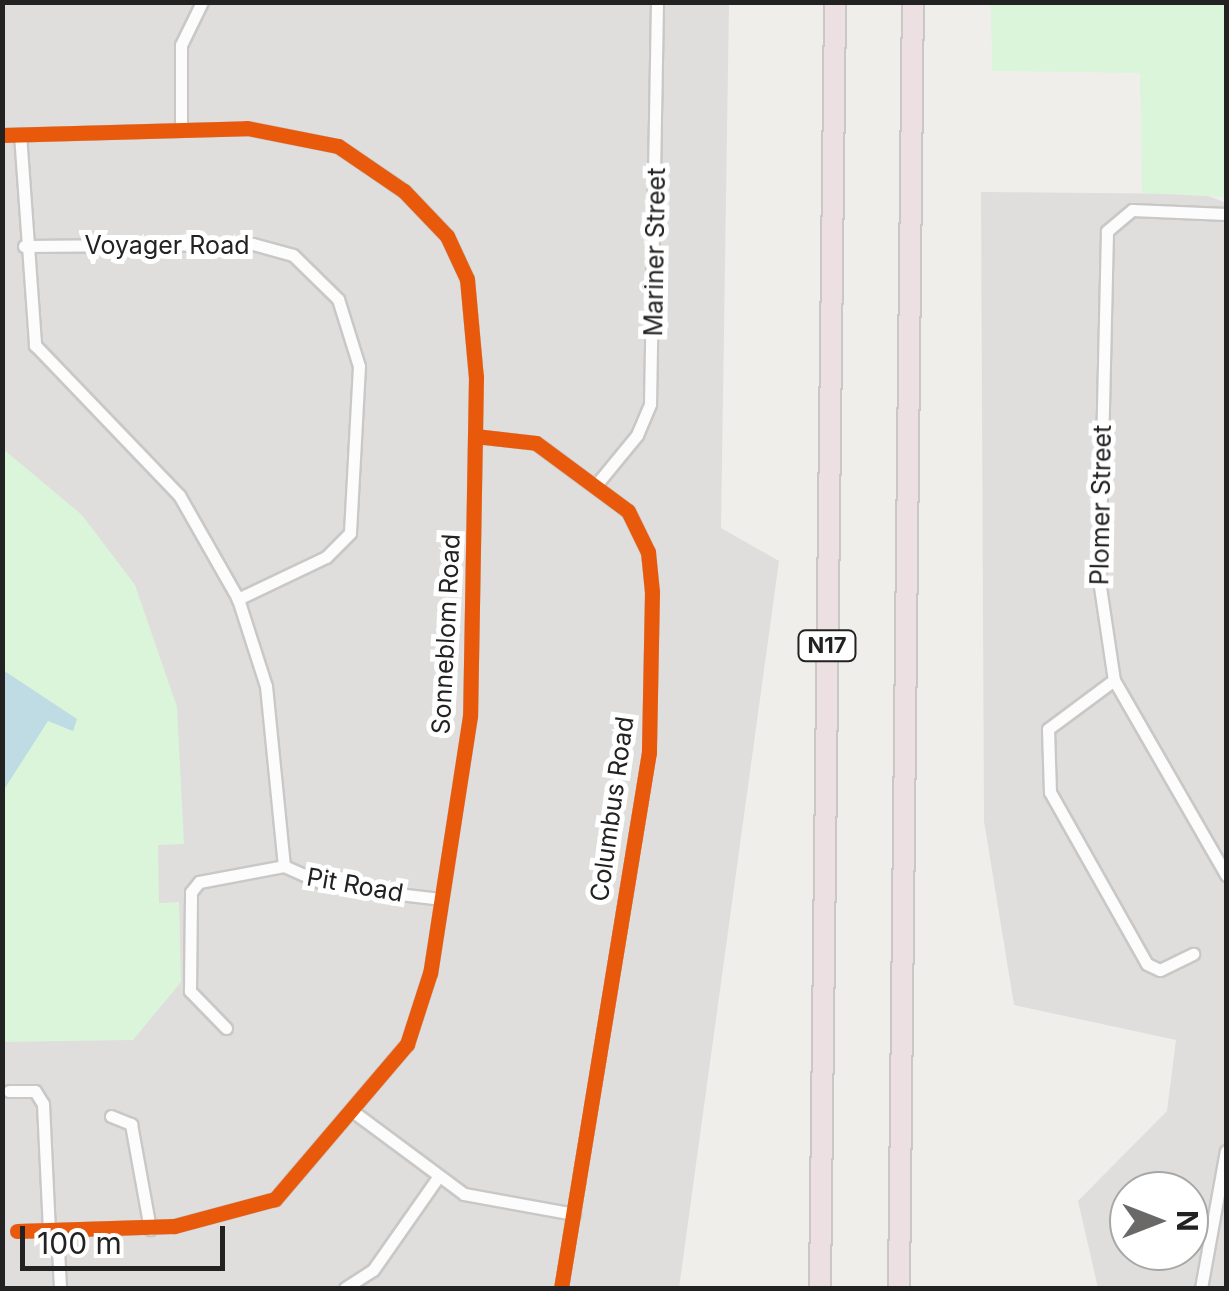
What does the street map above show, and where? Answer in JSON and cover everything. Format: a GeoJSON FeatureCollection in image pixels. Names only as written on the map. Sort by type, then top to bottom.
{"type":"FeatureCollection","features":[{"type":"Feature","properties":{"kind":"highway","name":"N17"},"geometry":{"type":"LineString","coordinates":[[820,1288],[835,2]]}},
{"type":"Feature","properties":{"kind":"highway"},"geometry":{"type":"LineString","coordinates":[[899,1288],[913,2]]}},
{"type":"Feature","properties":{"kind":"street"},"geometry":{"type":"LineString","coordinates":[[182,128],[181,45],[202,2]]}},
{"type":"Feature","properties":{"kind":"street","name":"Mariner Street"},"geometry":{"type":"LineString","coordinates":[[596,485],[637,436],[650,404],[657,2]]}},
{"type":"Feature","properties":{"kind":"street","name":"Sonneblom Road"},"geometry":{"type":"LineString","coordinates":[[3,134],[182,128],[308,135],[368,164],[425,211],[468,279],[475,436],[474,666],[441,899],[420,1012],[355,1113],[275,1200],[220,1220],[150,1229],[16,1231]]}},
{"type":"Feature","properties":{"kind":"street"},"geometry":{"type":"LineString","coordinates":[[20,134],[30,330],[42,358],[179,494],[238,599],[268,700],[284,866]]}},
{"type":"Feature","properties":{"kind":"street","name":"Plomer Street"},"geometry":{"type":"LineString","coordinates":[[1226,214],[1132,210],[1107,231],[1099,580],[1114,680],[1226,875]]}},
{"type":"Feature","properties":{"kind":"street","name":"Voyager Road"},"geometry":{"type":"LineString","coordinates":[[24,246],[253,244],[292,256],[338,298],[359,366],[350,533],[326,558],[238,599]]}},
{"type":"Feature","properties":{"kind":"street","name":"Columbus Road"},"geometry":{"type":"LineString","coordinates":[[475,436],[536,443],[628,511],[648,552],[651,696],[561,1288]]}},
{"type":"Feature","properties":{"kind":"street"},"geometry":{"type":"LineString","coordinates":[[1114,680],[1048,729],[1050,792],[1146,964],[1160,970],[1193,954]]}},
{"type":"Feature","properties":{"kind":"street","name":"Pit Road"},"geometry":{"type":"LineString","coordinates":[[226,1028],[190,991],[191,892],[199,882],[284,866],[329,886],[441,899]]}},
{"type":"Feature","properties":{"kind":"street"},"geometry":{"type":"LineString","coordinates":[[9,1091],[34,1091],[43,1104],[60,1288]]}},
{"type":"Feature","properties":{"kind":"street"},"geometry":{"type":"LineString","coordinates":[[355,1113],[436,1180],[492,1201],[574,1214]]}},
{"type":"Feature","properties":{"kind":"street"},"geometry":{"type":"LineString","coordinates":[[111,1116],[131,1124],[150,1229]]}},
{"type":"Feature","properties":{"kind":"street"},"geometry":{"type":"LineString","coordinates":[[1201,1288],[1226,1152]]}},
{"type":"Feature","properties":{"kind":"street"},"geometry":{"type":"LineString","coordinates":[[345,1288],[373,1270],[436,1180]]}},
{"type":"Feature","properties":{"kind":"shaded area"},"geometry":{"type":"Polygon","coordinates":[[[3,3],[729,3],[721,528],[779,561],[679,1288],[3,1288],[3,3]]]}},
{"type":"Feature","properties":{"kind":"shaded area"},"geometry":{"type":"Polygon","coordinates":[[[981,192],[1204,194],[1226,203],[1226,1288],[1098,1288],[1078,1201],[1167,1111],[1176,1040],[1014,1005],[984,821],[981,192]]]}},
{"type":"Feature","properties":{"kind":"green space"},"geometry":{"type":"Polygon","coordinates":[[[991,3],[1226,3],[1226,197],[1142,193],[1140,73],[992,71],[991,3]]]}},
{"type":"Feature","properties":{"kind":"green space"},"geometry":{"type":"Polygon","coordinates":[[[2,448],[82,515],[135,585],[177,707],[184,844],[158,845],[159,903],[179,902],[181,982],[133,1040],[3,1042],[2,448]]]}},
{"type":"Feature","properties":{"kind":"water"},"geometry":{"type":"Polygon","coordinates":[[[3,670],[77,719],[73,731],[48,721],[3,791],[3,670]]]}},
{"type":"Feature","properties":{"kind":"cycle path"},"geometry":{"type":"LineString","coordinates":[[2,135],[247,128],[338,146],[404,191],[447,236],[467,279],[476,377],[470,716],[430,973],[407,1044],[275,1199],[174,1226],[17,1231]]}},
{"type":"Feature","properties":{"kind":"cycle path"},"geometry":{"type":"LineString","coordinates":[[475,436],[536,443],[628,511],[648,552],[652,592],[649,752],[561,1288]]}}]}
